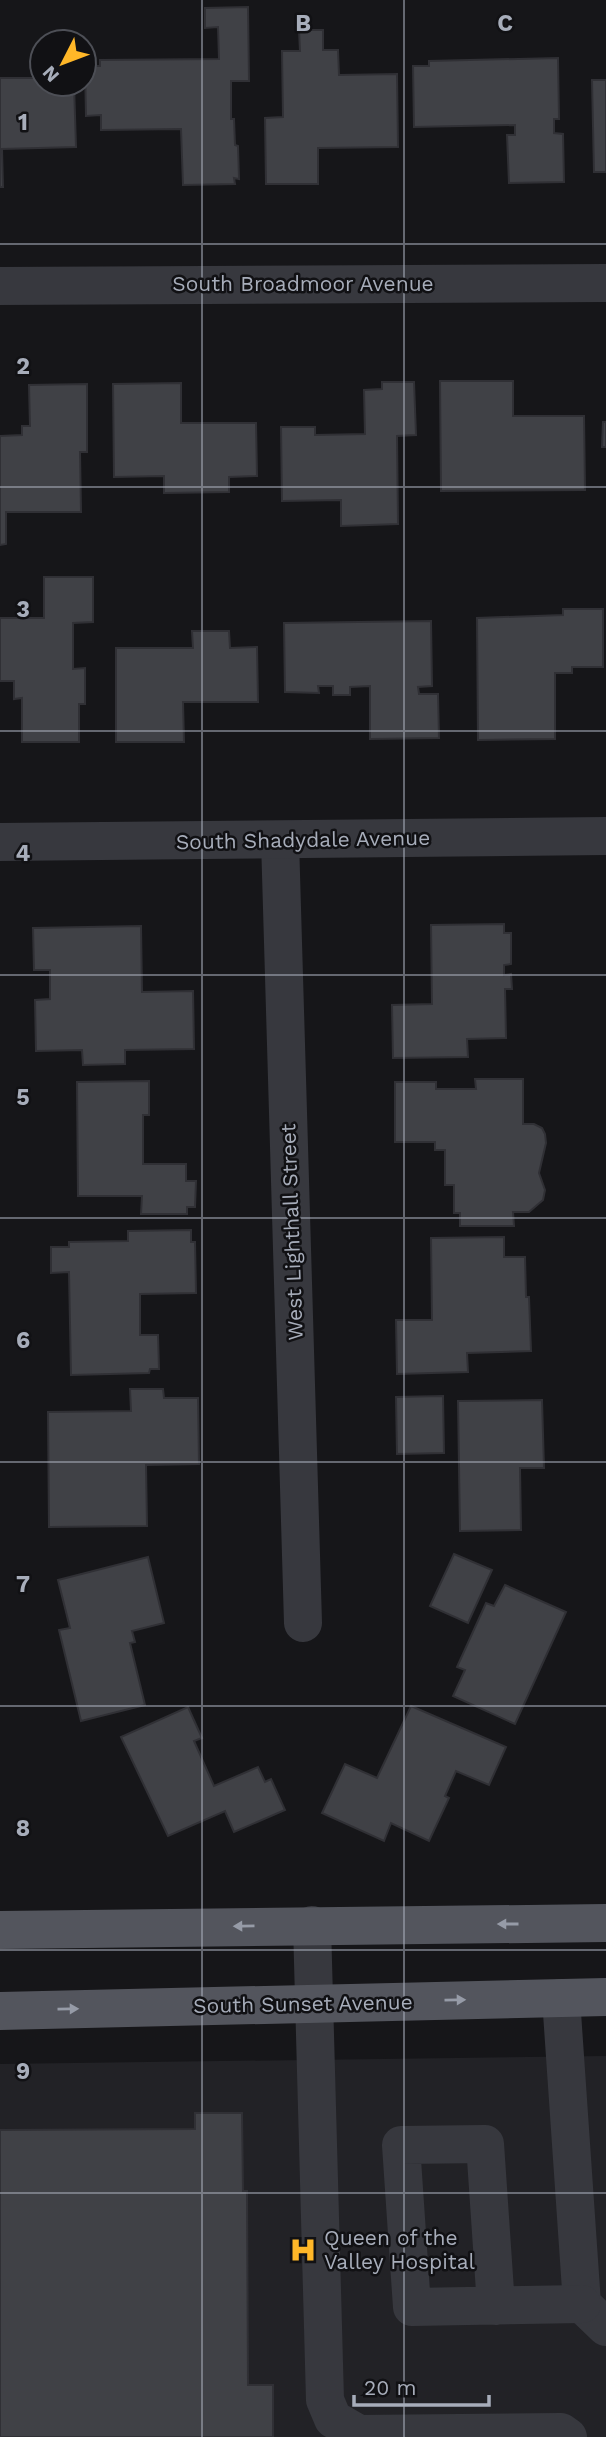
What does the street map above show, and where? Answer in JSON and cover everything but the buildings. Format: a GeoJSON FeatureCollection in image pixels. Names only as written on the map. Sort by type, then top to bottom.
{"type":"FeatureCollection","features":[{"type":"Feature","properties":{"kind":"main road"},"geometry":{"type":"LineString","coordinates":[[0,1930],[606,1923]]}},
{"type":"Feature","properties":{"kind":"main road","name":"South Sunset Avenue"},"geometry":{"type":"LineString","coordinates":[[0,2011],[606,1997]]}},
{"type":"Feature","properties":{"kind":"street","name":"South Broadmoor Avenue"},"geometry":{"type":"LineString","coordinates":[[0,286],[606,283]]}},
{"type":"Feature","properties":{"kind":"street","name":"South Shadydale Avenue"},"geometry":{"type":"LineString","coordinates":[[0,842],[606,836]]}},
{"type":"Feature","properties":{"kind":"street","name":"West Lighthall Street"},"geometry":{"type":"LineString","coordinates":[[280,840],[303,1623]]}},
{"type":"Feature","properties":{"kind":"street"},"geometry":{"type":"LineString","coordinates":[[312,1925],[325,2400],[333,2419],[359,2434],[561,2432],[568,2437]]}},
{"type":"Feature","properties":{"kind":"street"},"geometry":{"type":"LineString","coordinates":[[496,2306],[485,2144],[401,2145],[412,2307],[496,2306],[594,2316],[561,1998]]}},
{"type":"Feature","properties":{"kind":"shaded area","name":"Queen of the Valley Hospital"},"geometry":{"type":"Polygon","coordinates":[[[606,2056],[606,2437],[0,2437],[0,2064],[606,2056]]]}},
{"type":"Feature","properties":{"kind":"place","name":"Queen of the Valley Hospital"},"geometry":{"type":"Point","coordinates":[303,2250]}}]}
